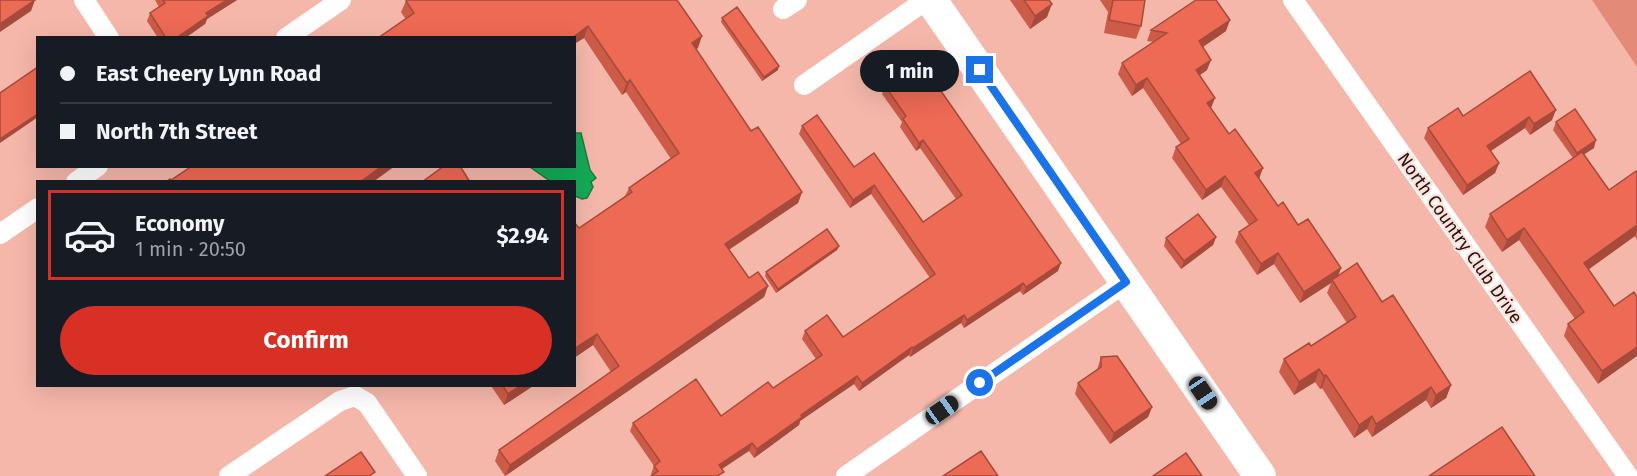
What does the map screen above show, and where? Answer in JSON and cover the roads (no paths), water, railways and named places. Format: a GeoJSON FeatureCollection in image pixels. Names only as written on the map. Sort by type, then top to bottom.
{"type":"FeatureCollection","features":[{"type":"Feature","properties":{"kind":"main road"},"geometry":{"type":"LineString","coordinates":[[931,0],[1260,476]]}},
{"type":"Feature","properties":{"kind":"street"},"geometry":{"type":"LineString","coordinates":[[84,0],[108,36]]}},
{"type":"Feature","properties":{"kind":"street"},"geometry":{"type":"LineString","coordinates":[[289,36],[341,0]]}},
{"type":"Feature","properties":{"kind":"street"},"geometry":{"type":"LineString","coordinates":[[804,85],[926,0]]}},
{"type":"Feature","properties":{"kind":"street","name":"North Country Club Drive"},"geometry":{"type":"LineString","coordinates":[[1293,0],[1628,476]]}},
{"type":"Feature","properties":{"kind":"street"},"geometry":{"type":"LineString","coordinates":[[79,180],[95,168]]}},
{"type":"Feature","properties":{"kind":"street"},"geometry":{"type":"LineString","coordinates":[[0,234],[36,209]]}},
{"type":"Feature","properties":{"kind":"street"},"geometry":{"type":"LineString","coordinates":[[846,476],[1126,282]]}},
{"type":"Feature","properties":{"kind":"street"},"geometry":{"type":"LineString","coordinates":[[229,476],[340,401],[355,396],[367,403],[417,476]]}}]}
